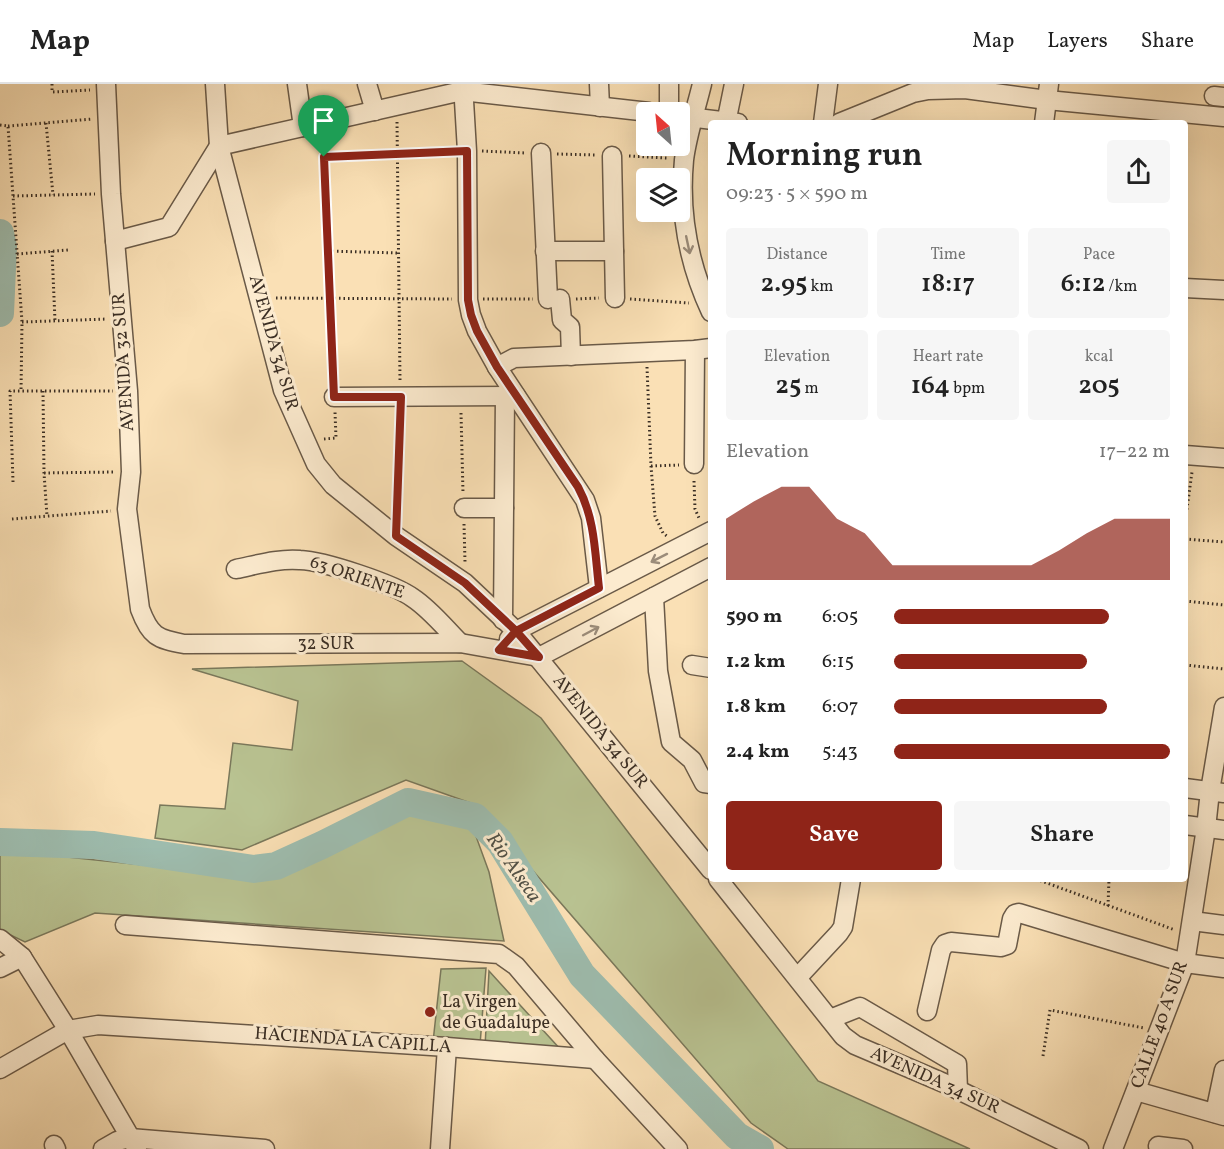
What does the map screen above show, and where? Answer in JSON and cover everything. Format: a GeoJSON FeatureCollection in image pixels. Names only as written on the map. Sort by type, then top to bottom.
{"type":"FeatureCollection","features":[{"type":"Feature","properties":{"kind":"street","name":"AVENIDA 34 SUR"},"geometry":{"type":"LineString","coordinates":[[215,84],[219,146],[283,390],[304,442],[316,464],[333,485],[396,536],[465,583],[510,626],[539,657],[708,866]]}},
{"type":"Feature","properties":{"kind":"street"},"geometry":{"type":"LineString","coordinates":[[297,84],[303,127]]}},
{"type":"Feature","properties":{"kind":"street"},"geometry":{"type":"LineString","coordinates":[[367,84],[375,111]]}},
{"type":"Feature","properties":{"kind":"street"},"geometry":{"type":"LineString","coordinates":[[599,84],[600,107]]}},
{"type":"Feature","properties":{"kind":"street"},"geometry":{"type":"LineString","coordinates":[[669,84],[669,102]]}},
{"type":"Feature","properties":{"kind":"street"},"geometry":{"type":"LineString","coordinates":[[690,110],[702,84]]}},
{"type":"Feature","properties":{"kind":"street"},"geometry":{"type":"LineString","coordinates":[[730,120],[734,84]]}},
{"type":"Feature","properties":{"kind":"street"},"geometry":{"type":"LineString","coordinates":[[823,120],[828,84]]}},
{"type":"Feature","properties":{"kind":"street","name":"AVENIDA 32 SUR"},"geometry":{"type":"LineString","coordinates":[[107,86],[111,194],[128,391],[131,472],[127,509],[140,609],[146,624],[154,635]]}},
{"type":"Feature","properties":{"kind":"street"},"geometry":{"type":"LineString","coordinates":[[115,241],[168,227],[219,146],[396,106],[463,87],[530,91],[600,107],[636,111]]}},
{"type":"Feature","properties":{"kind":"street"},"geometry":{"type":"LineString","coordinates":[[463,87],[467,151],[468,300],[471,315],[511,396],[585,500],[591,518],[599,588]]}},
{"type":"Feature","properties":{"kind":"street"},"geometry":{"type":"LineString","coordinates":[[846,120],[913,93],[965,87],[1048,92],[1224,117]]}},
{"type":"Feature","properties":{"kind":"street"},"geometry":{"type":"LineString","coordinates":[[1044,120],[1048,92]]}},
{"type":"Feature","properties":{"kind":"street"},"geometry":{"type":"LineString","coordinates":[[690,117],[708,120]]}},
{"type":"Feature","properties":{"kind":"street"},"geometry":{"type":"LineString","coordinates":[[540,153],[545,251],[554,299],[562,320],[570,327],[571,356]]}},
{"type":"Feature","properties":{"kind":"street"},"geometry":{"type":"LineString","coordinates":[[612,156],[615,298]]}},
{"type":"Feature","properties":{"kind":"street"},"geometry":{"type":"LineString","coordinates":[[684,156],[685,231],[693,266],[708,304]]}},
{"type":"Feature","properties":{"kind":"street"},"geometry":{"type":"LineString","coordinates":[[545,251],[614,251]]}},
{"type":"Feature","properties":{"kind":"street"},"geometry":{"type":"LineString","coordinates":[[1188,288],[1224,290]]}},
{"type":"Feature","properties":{"kind":"street"},"geometry":{"type":"LineString","coordinates":[[497,367],[514,358],[703,349],[693,464]]}},
{"type":"Feature","properties":{"kind":"street"},"geometry":{"type":"LineString","coordinates":[[334,397],[511,396]]}},
{"type":"Feature","properties":{"kind":"street"},"geometry":{"type":"LineString","coordinates":[[499,650],[510,626],[504,508],[511,396]]}},
{"type":"Feature","properties":{"kind":"street"},"geometry":{"type":"LineString","coordinates":[[1189,455],[1224,458]]}},
{"type":"Feature","properties":{"kind":"street"},"geometry":{"type":"LineString","coordinates":[[464,508],[504,508]]}},
{"type":"Feature","properties":{"kind":"street"},"geometry":{"type":"LineString","coordinates":[[510,626],[599,588],[708,533]]}},
{"type":"Feature","properties":{"kind":"street","name":"63 ORIENTE"},"geometry":{"type":"LineString","coordinates":[[236,569],[298,559],[321,563],[400,590],[424,606],[460,643]]}},
{"type":"Feature","properties":{"kind":"street"},"geometry":{"type":"LineString","coordinates":[[539,657],[708,569]]}},
{"type":"Feature","properties":{"kind":"street"},"geometry":{"type":"LineString","coordinates":[[654,597],[658,671],[671,742],[692,760],[708,784]]}},
{"type":"Feature","properties":{"kind":"street","name":"32 SUR"},"geometry":{"type":"LineString","coordinates":[[154,635],[167,641],[184,644],[460,643],[539,657]]}},
{"type":"Feature","properties":{"kind":"street"},"geometry":{"type":"LineString","coordinates":[[692,665],[708,668]]}},
{"type":"Feature","properties":{"kind":"street","name":"CALLE 40 A SUR"},"geometry":{"type":"LineString","coordinates":[[1113,1149],[1185,963],[1215,829],[1224,707]]}},
{"type":"Feature","properties":{"kind":"street"},"geometry":{"type":"LineString","coordinates":[[1188,789],[1217,792]]}},
{"type":"Feature","properties":{"kind":"street"},"geometry":{"type":"LineString","coordinates":[[1188,825],[1215,829]]}},
{"type":"Feature","properties":{"kind":"street","name":"AVENIDA 34 SUR"},"geometry":{"type":"LineString","coordinates":[[720,882],[843,1036],[855,1045],[958,1090],[1079,1149]]}},
{"type":"Feature","properties":{"kind":"street"},"geometry":{"type":"LineString","coordinates":[[798,977],[843,927],[850,882]]}},
{"type":"Feature","properties":{"kind":"street"},"geometry":{"type":"LineString","coordinates":[[927,1011],[941,950],[945,944],[951,942],[1001,947],[1008,945],[1012,919],[1015,914],[1019,913],[1185,963],[1224,968]]}},
{"type":"Feature","properties":{"kind":"street"},"geometry":{"type":"LineString","coordinates":[[1191,928],[1224,924]]}},
{"type":"Feature","properties":{"kind":"street"},"geometry":{"type":"LineString","coordinates":[[125,925],[499,954],[516,966],[595,1059],[678,1149]]}},
{"type":"Feature","properties":{"kind":"street"},"geometry":{"type":"LineString","coordinates":[[0,939],[22,957],[134,1143]]}},
{"type":"Feature","properties":{"kind":"street"},"geometry":{"type":"LineString","coordinates":[[0,968],[22,957]]}},
{"type":"Feature","properties":{"kind":"street"},"geometry":{"type":"LineString","coordinates":[[830,1018],[860,1007],[957,1064],[958,1090]]}},
{"type":"Feature","properties":{"kind":"street","name":"HACIENDA LA CAPILLA"},"geometry":{"type":"LineString","coordinates":[[0,1068],[68,1030],[98,1025],[447,1047],[595,1059]]}},
{"type":"Feature","properties":{"kind":"street"},"geometry":{"type":"LineString","coordinates":[[440,1149],[447,1047]]}},
{"type":"Feature","properties":{"kind":"street"},"geometry":{"type":"LineString","coordinates":[[1136,1090],[1219,1114],[1224,1070]]}},
{"type":"Feature","properties":{"kind":"street"},"geometry":{"type":"LineString","coordinates":[[103,1149],[117,1141],[265,1149]]}},
{"type":"Feature","properties":{"kind":"street"},"geometry":{"type":"LineString","coordinates":[[1158,1146],[1183,1149]]}},
{"type":"Feature","properties":{"kind":"path"},"geometry":{"type":"LineString","coordinates":[[52,84],[52,92],[107,86]]}},
{"type":"Feature","properties":{"kind":"path"},"geometry":{"type":"LineString","coordinates":[[396,106],[401,397],[396,536]]}},
{"type":"Feature","properties":{"kind":"path"},"geometry":{"type":"LineString","coordinates":[[0,125],[109,118]]}},
{"type":"Feature","properties":{"kind":"path"},"geometry":{"type":"LineString","coordinates":[[323,122],[336,438]]}},
{"type":"Feature","properties":{"kind":"path"},"geometry":{"type":"LineString","coordinates":[[46,123],[53,195]]}},
{"type":"Feature","properties":{"kind":"path"},"geometry":{"type":"LineString","coordinates":[[8,126],[22,322],[21,391]]}},
{"type":"Feature","properties":{"kind":"path"},"geometry":{"type":"LineString","coordinates":[[324,157],[467,151],[684,159]]}},
{"type":"Feature","properties":{"kind":"path"},"geometry":{"type":"LineString","coordinates":[[13,196],[111,194]]}},
{"type":"Feature","properties":{"kind":"path"},"geometry":{"type":"LineString","coordinates":[[17,254],[68,250]]}},
{"type":"Feature","properties":{"kind":"path"},"geometry":{"type":"LineString","coordinates":[[52,251],[54,321]]}},
{"type":"Feature","properties":{"kind":"path"},"geometry":{"type":"LineString","coordinates":[[328,252],[399,253]]}},
{"type":"Feature","properties":{"kind":"path"},"geometry":{"type":"LineString","coordinates":[[22,322],[121,319]]}},
{"type":"Feature","properties":{"kind":"path"},"geometry":{"type":"LineString","coordinates":[[646,352],[651,466],[656,516],[663,533],[681,547]]}},
{"type":"Feature","properties":{"kind":"path"},"geometry":{"type":"LineString","coordinates":[[13,482],[10,391],[128,391]]}},
{"type":"Feature","properties":{"kind":"path"},"geometry":{"type":"LineString","coordinates":[[43,391],[47,516]]}},
{"type":"Feature","properties":{"kind":"path"},"geometry":{"type":"LineString","coordinates":[[461,396],[465,583]]}},
{"type":"Feature","properties":{"kind":"path"},"geometry":{"type":"LineString","coordinates":[[1188,472],[1189,455]]}},
{"type":"Feature","properties":{"kind":"path"},"geometry":{"type":"LineString","coordinates":[[651,466],[693,464],[694,509],[708,530]]}},
{"type":"Feature","properties":{"kind":"path"},"geometry":{"type":"LineString","coordinates":[[44,473],[131,472]]}},
{"type":"Feature","properties":{"kind":"path"},"geometry":{"type":"LineString","coordinates":[[12,519],[127,509]]}},
{"type":"Feature","properties":{"kind":"path"},"geometry":{"type":"LineString","coordinates":[[1188,539],[1224,542]]}},
{"type":"Feature","properties":{"kind":"path"},"geometry":{"type":"LineString","coordinates":[[1188,601],[1224,606]]}},
{"type":"Feature","properties":{"kind":"path"},"geometry":{"type":"LineString","coordinates":[[1188,665],[1224,669]]}},
{"type":"Feature","properties":{"kind":"path"},"geometry":{"type":"LineString","coordinates":[[1044,882],[1108,906],[1191,928]]}},
{"type":"Feature","properties":{"kind":"path"},"geometry":{"type":"LineString","coordinates":[[1108,906],[1109,882]]}},
{"type":"Feature","properties":{"kind":"path"},"geometry":{"type":"LineString","coordinates":[[1043,1056],[1050,1010],[1158,1031]]}},
{"type":"Feature","properties":{"kind":"green space"},"geometry":{"type":"Polygon","coordinates":[[[462,661],[541,718],[818,1081],[970,1149],[788,1149],[751,1123],[476,805],[406,780],[242,850],[155,838],[160,805],[225,809],[233,743],[292,750],[298,701],[192,669],[462,661]]]}},
{"type":"Feature","properties":{"kind":"green space"},"geometry":{"type":"Polygon","coordinates":[[[416,811],[473,828],[489,872],[504,941],[95,913],[25,942],[0,930],[0,850],[258,877],[416,811]]]}},
{"type":"Feature","properties":{"kind":"green space"},"geometry":{"type":"Polygon","coordinates":[[[486,968],[480,1045],[433,1042],[441,969],[486,968]]]}},
{"type":"Feature","properties":{"kind":"green space"},"geometry":{"type":"Polygon","coordinates":[[[489,971],[561,1050],[485,1047],[489,971]]]}},
{"type":"Feature","properties":{"kind":"waterway","name":"Rio Alseca"},"geometry":{"type":"LineString","coordinates":[[0,233],[3,247],[0,313]]}},
{"type":"Feature","properties":{"kind":"waterway","name":"Rio Alseca"},"geometry":{"type":"LineString","coordinates":[[0,842],[94,845],[254,869],[276,866],[408,802],[475,817],[500,842],[582,975],[737,1136],[760,1149]]}},
{"type":"Feature","properties":{"kind":"place","name":"La Virgen de Guadalupe"},"geometry":{"type":"Point","coordinates":[430,1012]}},
{"type":"Feature","properties":{"kind":"route"},"geometry":{"type":"LineString","coordinates":[[324,157],[334,397],[401,397],[396,536],[465,583],[516,631],[499,650],[539,657],[516,631],[599,588],[591,518],[578,487],[497,367],[471,315],[468,300],[467,151],[324,157]]}}]}
